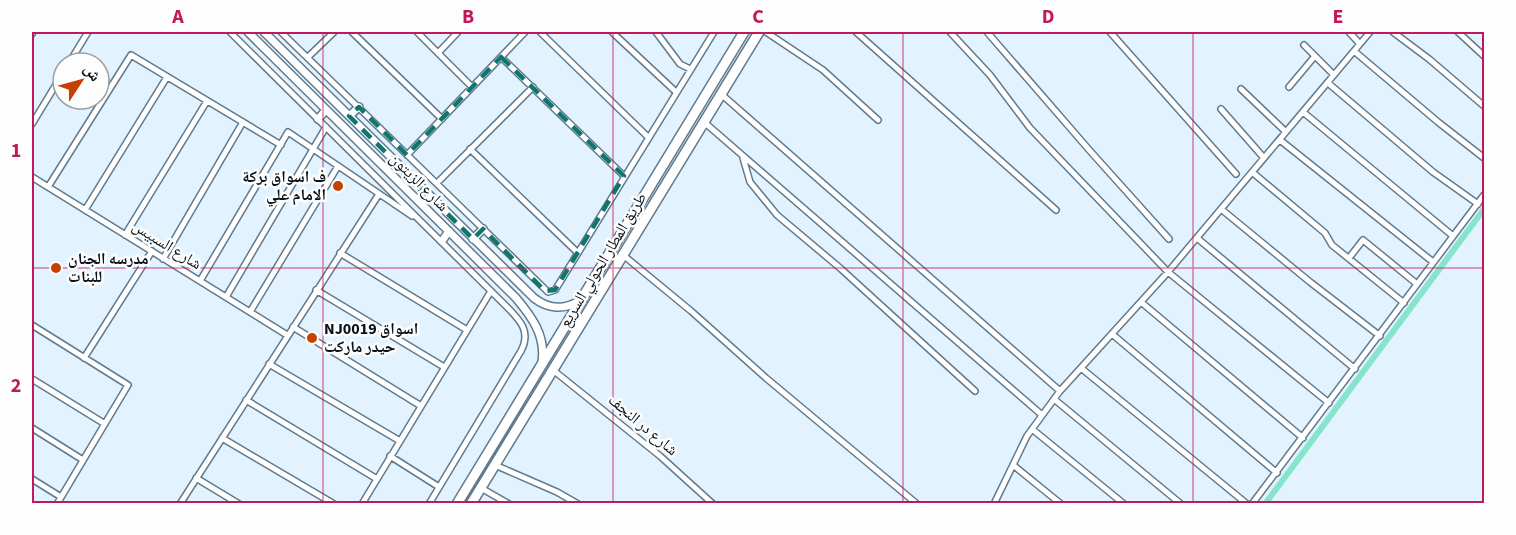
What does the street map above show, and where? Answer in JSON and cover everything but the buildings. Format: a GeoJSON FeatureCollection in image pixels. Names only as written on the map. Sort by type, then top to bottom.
{"type":"FeatureCollection","features":[{"type":"Feature","properties":{"kind":"highway","name":"طريق المطار الحولي السريع"},"geometry":{"type":"LineString","coordinates":[[457,504],[744,32]]}},
{"type":"Feature","properties":{"kind":"highway","name":"طريق المطار الحولي السريع"},"geometry":{"type":"LineString","coordinates":[[471,504],[759,32]]}},
{"type":"Feature","properties":{"kind":"main road","name":"شارع الزيتون"},"geometry":{"type":"LineString","coordinates":[[248,32],[521,304],[536,325],[542,341],[541,367]]}},
{"type":"Feature","properties":{"kind":"main road","name":"شارع الزيتون"},"geometry":{"type":"LineString","coordinates":[[264,32],[534,298],[546,305],[566,306],[579,301]]}},
{"type":"Feature","properties":{"kind":"main road"},"geometry":{"type":"LineString","coordinates":[[266,50],[266,43],[273,41]]}},
{"type":"Feature","properties":{"kind":"main road"},"geometry":{"type":"LineString","coordinates":[[349,116],[359,108]]}},
{"type":"Feature","properties":{"kind":"main road"},"geometry":{"type":"LineString","coordinates":[[318,119],[326,110]]}},
{"type":"Feature","properties":{"kind":"main road"},"geometry":{"type":"LineString","coordinates":[[473,239],[483,229]]}},
{"type":"Feature","properties":{"kind":"main road"},"geometry":{"type":"LineString","coordinates":[[441,242],[449,231]]}},
{"type":"Feature","properties":{"kind":"main road"},"geometry":{"type":"LineString","coordinates":[[501,283],[508,281],[510,275]]}},
{"type":"Feature","properties":{"kind":"street"},"geometry":{"type":"LineString","coordinates":[[76,51],[88,32]]}},
{"type":"Feature","properties":{"kind":"street"},"geometry":{"type":"LineString","coordinates":[[230,32],[492,291],[523,325],[526,332],[525,344],[429,504]]}},
{"type":"Feature","properties":{"kind":"street"},"geometry":{"type":"LineString","coordinates":[[281,32],[548,292],[555,290],[714,32]]}},
{"type":"Feature","properties":{"kind":"street"},"geometry":{"type":"LineString","coordinates":[[308,57],[334,32]]}},
{"type":"Feature","properties":{"kind":"street"},"geometry":{"type":"LineString","coordinates":[[352,32],[442,119]]}},
{"type":"Feature","properties":{"kind":"street"},"geometry":{"type":"LineString","coordinates":[[417,32],[472,87]]}},
{"type":"Feature","properties":{"kind":"street"},"geometry":{"type":"LineString","coordinates":[[438,53],[458,32]]}},
{"type":"Feature","properties":{"kind":"street"},"geometry":{"type":"LineString","coordinates":[[407,155],[525,32]]}},
{"type":"Feature","properties":{"kind":"street"},"geometry":{"type":"LineString","coordinates":[[540,32],[648,137]]}},
{"type":"Feature","properties":{"kind":"street"},"geometry":{"type":"LineString","coordinates":[[612,32],[676,92]]}},
{"type":"Feature","properties":{"kind":"street"},"geometry":{"type":"LineString","coordinates":[[656,32],[680,64],[690,69]]}},
{"type":"Feature","properties":{"kind":"street"},"geometry":{"type":"LineString","coordinates":[[766,32],[823,70],[878,120]]}},
{"type":"Feature","properties":{"kind":"street"},"geometry":{"type":"LineString","coordinates":[[856,32],[1056,210]]}},
{"type":"Feature","properties":{"kind":"street"},"geometry":{"type":"LineString","coordinates":[[950,32],[990,75],[1030,128],[1168,272],[1329,403]]}},
{"type":"Feature","properties":{"kind":"street"},"geometry":{"type":"LineString","coordinates":[[987,32],[1169,239]]}},
{"type":"Feature","properties":{"kind":"street"},"geometry":{"type":"LineString","coordinates":[[1110,32],[1236,174]]}},
{"type":"Feature","properties":{"kind":"street"},"geometry":{"type":"LineString","coordinates":[[1349,32],[1360,44]]}},
{"type":"Feature","properties":{"kind":"street"},"geometry":{"type":"LineString","coordinates":[[994,504],[1032,429],[1060,391],[1168,272],[1370,32]]}},
{"type":"Feature","properties":{"kind":"street"},"geometry":{"type":"LineString","coordinates":[[1393,32],[1485,106]]}},
{"type":"Feature","properties":{"kind":"street"},"geometry":{"type":"LineString","coordinates":[[1458,32],[1485,56]]}},
{"type":"Feature","properties":{"kind":"street"},"geometry":{"type":"LineString","coordinates":[[1304,45],[1334,75]]}},
{"type":"Feature","properties":{"kind":"street"},"geometry":{"type":"LineString","coordinates":[[1354,51],[1438,122],[1485,158]]}},
{"type":"Feature","properties":{"kind":"street"},"geometry":{"type":"LineString","coordinates":[[48,187],[131,55],[281,145]]}},
{"type":"Feature","properties":{"kind":"street"},"geometry":{"type":"LineString","coordinates":[[1289,87],[1315,56]]}},
{"type":"Feature","properties":{"kind":"street"},"geometry":{"type":"LineString","coordinates":[[501,57],[624,176]]}},
{"type":"Feature","properties":{"kind":"street"},"geometry":{"type":"LineString","coordinates":[[85,210],[167,76]]}},
{"type":"Feature","properties":{"kind":"street"},"geometry":{"type":"LineString","coordinates":[[1328,82],[1425,165],[1478,204]]}},
{"type":"Feature","properties":{"kind":"street"},"geometry":{"type":"LineString","coordinates":[[437,183],[533,87]]}},
{"type":"Feature","properties":{"kind":"street"},"geometry":{"type":"LineString","coordinates":[[1241,88],[1286,132]]}},
{"type":"Feature","properties":{"kind":"street"},"geometry":{"type":"LineString","coordinates":[[32,124],[51,93]]}},
{"type":"Feature","properties":{"kind":"street"},"geometry":{"type":"LineString","coordinates":[[721,94],[1060,391]]}},
{"type":"Feature","properties":{"kind":"street"},"geometry":{"type":"LineString","coordinates":[[125,235],[207,101]]}},
{"type":"Feature","properties":{"kind":"street"},"geometry":{"type":"LineString","coordinates":[[1221,109],[1264,158]]}},
{"type":"Feature","properties":{"kind":"street"},"geometry":{"type":"LineString","coordinates":[[1303,112],[1453,236]]}},
{"type":"Feature","properties":{"kind":"street"},"geometry":{"type":"LineString","coordinates":[[164,259],[243,122]]}},
{"type":"Feature","properties":{"kind":"street"},"geometry":{"type":"LineString","coordinates":[[704,122],[1042,415]]}},
{"type":"Feature","properties":{"kind":"street"},"geometry":{"type":"LineString","coordinates":[[225,297],[327,127]]}},
{"type":"Feature","properties":{"kind":"street"},"geometry":{"type":"LineString","coordinates":[[200,281],[288,132],[424,224]]}},
{"type":"Feature","properties":{"kind":"street"},"geometry":{"type":"LineString","coordinates":[[1280,140],[1433,262]]}},
{"type":"Feature","properties":{"kind":"street"},"geometry":{"type":"LineString","coordinates":[[470,149],[578,253]]}},
{"type":"Feature","properties":{"kind":"street"},"geometry":{"type":"LineString","coordinates":[[742,156],[750,182],[777,215],[848,275],[975,391]]}},
{"type":"Feature","properties":{"kind":"street"},"geometry":{"type":"LineString","coordinates":[[250,312],[338,166]]}},
{"type":"Feature","properties":{"kind":"street"},"geometry":{"type":"LineString","coordinates":[[1252,172],[1325,233],[1332,244],[1404,303]]}},
{"type":"Feature","properties":{"kind":"street","name":"شارع السبيس"},"geometry":{"type":"LineString","coordinates":[[32,177],[287,335]]}},
{"type":"Feature","properties":{"kind":"street"},"geometry":{"type":"LineString","coordinates":[[180,504],[379,194]]}},
{"type":"Feature","properties":{"kind":"street"},"geometry":{"type":"LineString","coordinates":[[1252,504],[1485,195]]}},
{"type":"Feature","properties":{"kind":"street"},"geometry":{"type":"LineString","coordinates":[[1221,209],[1380,336]]}},
{"type":"Feature","properties":{"kind":"street"},"geometry":{"type":"LineString","coordinates":[[1197,238],[1355,369]]}},
{"type":"Feature","properties":{"kind":"street"},"geometry":{"type":"LineString","coordinates":[[1349,258],[1363,240],[1417,284]]}},
{"type":"Feature","properties":{"kind":"street"},"geometry":{"type":"LineString","coordinates":[[84,358],[152,251]]}},
{"type":"Feature","properties":{"kind":"street"},"geometry":{"type":"LineString","coordinates":[[340,253],[467,330]]}},
{"type":"Feature","properties":{"kind":"street"},"geometry":{"type":"LineString","coordinates":[[623,255],[917,504]]}},
{"type":"Feature","properties":{"kind":"street"},"geometry":{"type":"LineString","coordinates":[[316,290],[444,367]]}},
{"type":"Feature","properties":{"kind":"street"},"geometry":{"type":"LineString","coordinates":[[362,504],[492,291]]}},
{"type":"Feature","properties":{"kind":"street"},"geometry":{"type":"LineString","coordinates":[[1141,302],[1303,438]]}},
{"type":"Feature","properties":{"kind":"street"},"geometry":{"type":"LineString","coordinates":[[32,325],[128,385],[57,504]]}},
{"type":"Feature","properties":{"kind":"street"},"geometry":{"type":"LineString","coordinates":[[293,327],[421,406]]}},
{"type":"Feature","properties":{"kind":"street"},"geometry":{"type":"LineString","coordinates":[[1112,334],[1277,473]]}},
{"type":"Feature","properties":{"kind":"street"},"geometry":{"type":"LineString","coordinates":[[269,364],[400,441]]}},
{"type":"Feature","properties":{"kind":"street"},"geometry":{"type":"LineString","coordinates":[[1081,368],[1247,504]]}},
{"type":"Feature","properties":{"kind":"street","name":"شارع در النجف"},"geometry":{"type":"LineString","coordinates":[[553,370],[660,456],[713,504]]}},
{"type":"Feature","properties":{"kind":"street"},"geometry":{"type":"LineString","coordinates":[[32,379],[105,424]]}},
{"type":"Feature","properties":{"kind":"street"},"geometry":{"type":"LineString","coordinates":[[1054,399],[1181,504]]}},
{"type":"Feature","properties":{"kind":"street"},"geometry":{"type":"LineString","coordinates":[[246,400],[377,479]]}},
{"type":"Feature","properties":{"kind":"street"},"geometry":{"type":"LineString","coordinates":[[32,428],[83,460]]}},
{"type":"Feature","properties":{"kind":"street"},"geometry":{"type":"LineString","coordinates":[[1032,429],[1124,504]]}},
{"type":"Feature","properties":{"kind":"street"},"geometry":{"type":"LineString","coordinates":[[222,438],[334,504]]}},
{"type":"Feature","properties":{"kind":"street"},"geometry":{"type":"LineString","coordinates":[[390,456],[439,487]]}},
{"type":"Feature","properties":{"kind":"street"},"geometry":{"type":"LineString","coordinates":[[495,465],[557,492],[578,504]]}},
{"type":"Feature","properties":{"kind":"street"},"geometry":{"type":"LineString","coordinates":[[1013,465],[1061,504]]}},
{"type":"Feature","properties":{"kind":"street"},"geometry":{"type":"LineString","coordinates":[[196,478],[239,504]]}},
{"type":"Feature","properties":{"kind":"street"},"geometry":{"type":"LineString","coordinates":[[32,479],[62,497]]}},
{"type":"Feature","properties":{"kind":"street"},"geometry":{"type":"LineString","coordinates":[[481,488],[509,504]]}},
{"type":"Feature","properties":{"kind":"highlighted area"},"geometry":{"type":"Polygon","coordinates":[[[501,57],[624,176],[555,290],[545,291],[483,229],[473,239],[349,116],[359,107],[407,155],[501,57]]]}},
{"type":"Feature","properties":{"kind":"waterway"},"geometry":{"type":"LineString","coordinates":[[1265,504],[1484,209]]}},
{"type":"Feature","properties":{"kind":"place","name":"ف اسواق بركة الامام علي"},"geometry":{"type":"Point","coordinates":[338,186]}},
{"type":"Feature","properties":{"kind":"place","name":"مدرسه الجنان للبنات"},"geometry":{"type":"Point","coordinates":[56,268]}},
{"type":"Feature","properties":{"kind":"place","name":"NJ0019 اسواق حيدر ماركت"},"geometry":{"type":"Point","coordinates":[312,338]}}]}
